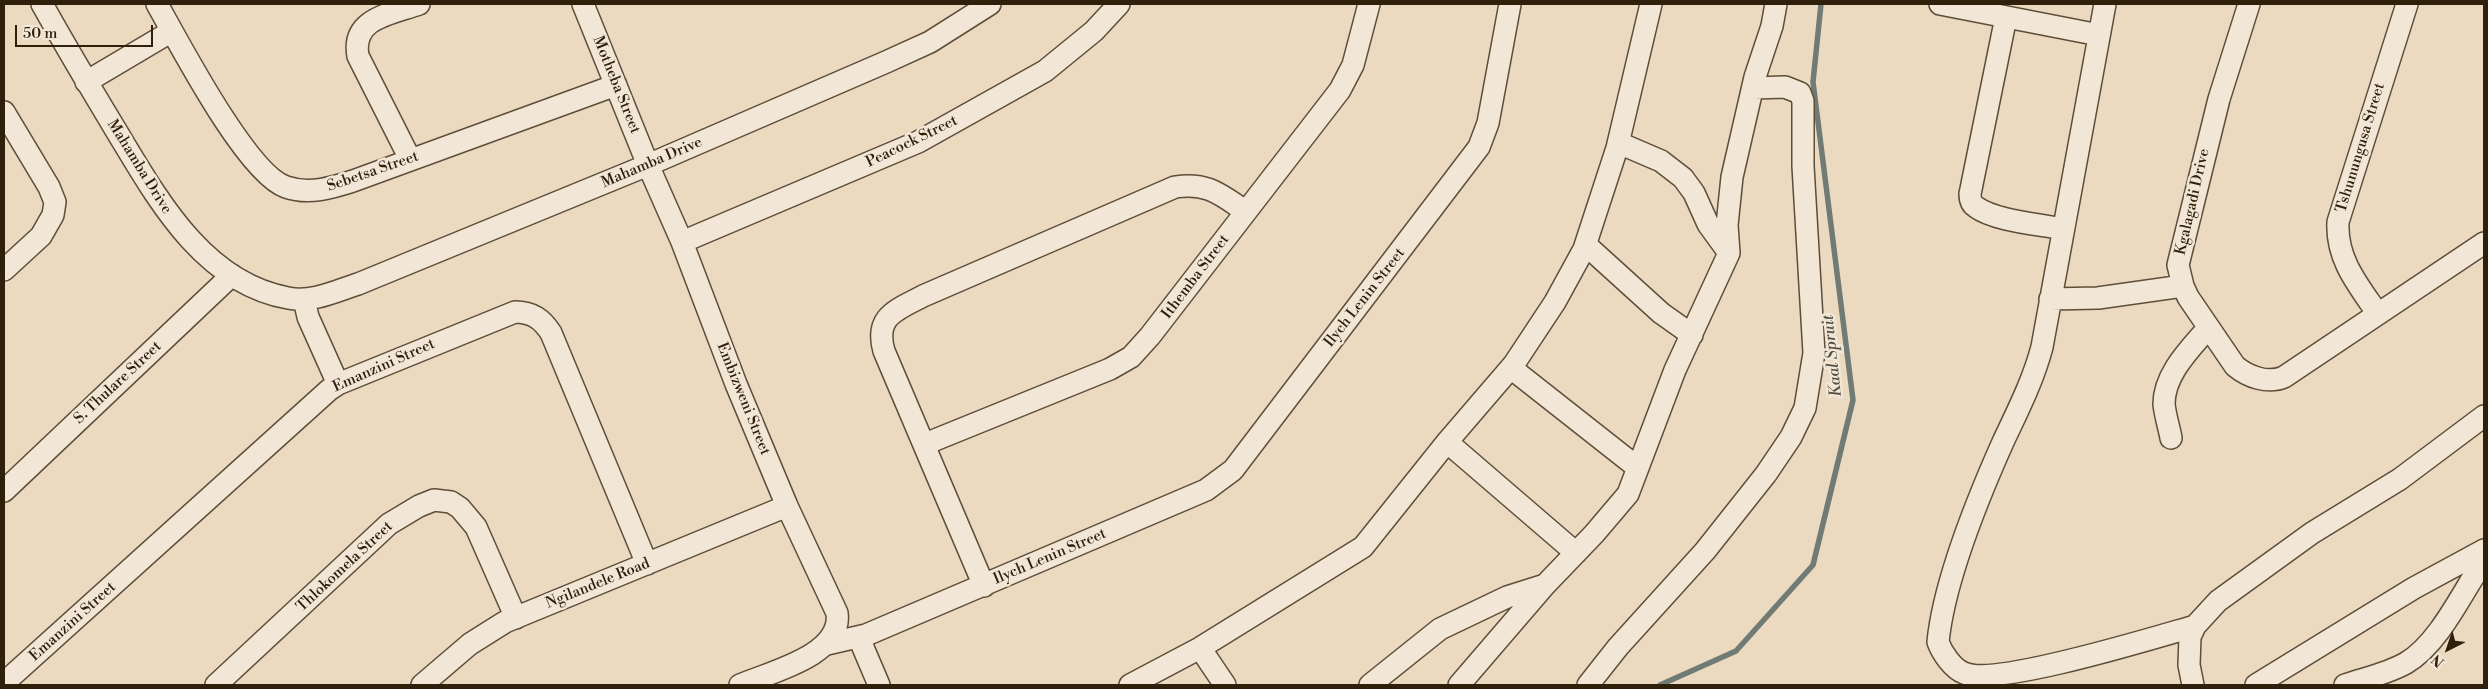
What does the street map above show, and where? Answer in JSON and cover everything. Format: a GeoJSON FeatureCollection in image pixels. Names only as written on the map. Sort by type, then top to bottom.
{"type":"FeatureCollection","features":[{"type":"Feature","properties":{"kind":"street","name":"Mahamba Drive"},"geometry":{"type":"LineString","coordinates":[[42,4],[142,175],[168,213],[201,250],[232,275],[269,293],[287,298],[304,299],[358,284],[648,166],[930,42],[990,4]]}},
{"type":"Feature","properties":{"kind":"street","name":"Sebetsa Street"},"geometry":{"type":"LineString","coordinates":[[157,4],[242,147],[270,178],[284,187],[304,191],[330,188],[616,85]]}},
{"type":"Feature","properties":{"kind":"street"},"geometry":{"type":"LineString","coordinates":[[410,159],[358,56],[356,43],[360,30],[372,21],[419,4]]}},
{"type":"Feature","properties":{"kind":"street","name":"Motheba Street"},"geometry":{"type":"LineString","coordinates":[[583,4],[648,166]]}},
{"type":"Feature","properties":{"kind":"street","name":"Peacock Street"},"geometry":{"type":"LineString","coordinates":[[682,242],[918,142],[1045,71],[1094,31],[1119,4]]}},
{"type":"Feature","properties":{"kind":"street","name":"Ithemba Street"},"geometry":{"type":"LineString","coordinates":[[925,444],[1126,361],[1164,318],[1343,84],[1353,65],[1369,4]]}},
{"type":"Feature","properties":{"kind":"street"},"geometry":{"type":"LineString","coordinates":[[1130,685],[1200,648],[1363,547],[1447,442],[1511,368],[1576,266],[1586,245],[1618,143],[1651,4]]}},
{"type":"Feature","properties":{"kind":"street"},"geometry":{"type":"LineString","coordinates":[[1459,685],[1545,585],[1624,499],[1638,468],[1675,370],[1729,253],[1727,225],[1732,177],[1753,88],[1772,26],[1776,4]]}},
{"type":"Feature","properties":{"kind":"street"},"geometry":{"type":"LineString","coordinates":[[1940,4],[2099,35]]}},
{"type":"Feature","properties":{"kind":"street"},"geometry":{"type":"LineString","coordinates":[[2105,4],[2042,347],[2031,382],[2003,443],[1962,546],[1938,642],[1940,648],[1961,672],[1978,676],[2033,668],[2136,643],[2195,626]]}},
{"type":"Feature","properties":{"kind":"street","name":"Kgalagadi Drive"},"geometry":{"type":"LineString","coordinates":[[2249,4],[2219,99],[2178,265],[2183,286],[2208,328],[2241,371],[2261,379],[2278,380],[2310,361],[2484,243]]}},
{"type":"Feature","properties":{"kind":"street","name":"Tshunungusa Street"},"geometry":{"type":"LineString","coordinates":[[2378,314],[2347,267],[2339,243],[2338,222],[2407,4]]}},
{"type":"Feature","properties":{"kind":"street","name":"Ilych Lenin Street"},"geometry":{"type":"LineString","coordinates":[[1245,210],[1208,188],[1197,184],[1176,187],[923,296],[892,312],[882,328],[882,345],[984,586],[1206,490],[1233,470],[1479,147],[1488,123],[1504,5]]}},
{"type":"Feature","properties":{"kind":"street"},"geometry":{"type":"LineString","coordinates":[[2006,17],[1970,200],[1974,206],[1990,214],[2063,229]]}},
{"type":"Feature","properties":{"kind":"street"},"geometry":{"type":"LineString","coordinates":[[86,82],[172,31]]}},
{"type":"Feature","properties":{"kind":"street"},"geometry":{"type":"LineString","coordinates":[[1588,685],[1618,647],[1704,551],[1766,474],[1799,422],[1809,396],[1814,353],[1803,166],[1803,102],[1800,93],[1792,88],[1753,88]]}},
{"type":"Feature","properties":{"kind":"street"},"geometry":{"type":"LineString","coordinates":[[4,112],[49,187],[55,202],[53,215],[41,236],[4,270]]}},
{"type":"Feature","properties":{"kind":"street"},"geometry":{"type":"LineString","coordinates":[[1618,143],[1661,162],[1683,178],[1694,193],[1708,224],[1729,253]]}},
{"type":"Feature","properties":{"kind":"street","name":"Embizweni Street"},"geometry":{"type":"LineString","coordinates":[[648,166],[682,242],[736,384],[787,506],[832,602],[838,619],[831,637]]}},
{"type":"Feature","properties":{"kind":"street"},"geometry":{"type":"LineString","coordinates":[[1586,245],[1662,313],[1692,335]]}},
{"type":"Feature","properties":{"kind":"street","name":"S. Thulare Street"},"geometry":{"type":"LineString","coordinates":[[4,491],[232,275]]}},
{"type":"Feature","properties":{"kind":"street"},"geometry":{"type":"LineString","coordinates":[[2050,299],[2091,299],[2183,286]]}},
{"type":"Feature","properties":{"kind":"street"},"geometry":{"type":"LineString","coordinates":[[304,299],[308,317],[338,384]]}},
{"type":"Feature","properties":{"kind":"street","name":"Emanzini Street"},"geometry":{"type":"LineString","coordinates":[[4,684],[320,397],[338,384],[508,313],[524,312],[536,316],[546,326],[555,340],[647,564]]}},
{"type":"Feature","properties":{"kind":"street"},"geometry":{"type":"LineString","coordinates":[[2171,438],[2164,403],[2168,384],[2182,358],[2208,328]]}},
{"type":"Feature","properties":{"kind":"street"},"geometry":{"type":"LineString","coordinates":[[1511,368],[1638,468]]}},
{"type":"Feature","properties":{"kind":"street"},"geometry":{"type":"LineString","coordinates":[[2193,685],[2188,650],[2190,637],[2195,626],[2218,601],[2312,533],[2400,479],[2484,416]]}},
{"type":"Feature","properties":{"kind":"street"},"geometry":{"type":"LineString","coordinates":[[1447,442],[1576,553]]}},
{"type":"Feature","properties":{"kind":"street","name":"Thlokomela Street"},"geometry":{"type":"LineString","coordinates":[[216,685],[389,524],[419,506],[434,500],[451,502],[472,520],[516,618]]}},
{"type":"Feature","properties":{"kind":"street","name":"Ngilandele Road"},"geometry":{"type":"LineString","coordinates":[[422,685],[470,644],[516,618],[787,506]]}},
{"type":"Feature","properties":{"kind":"street"},"geometry":{"type":"LineString","coordinates":[[2256,685],[2414,588],[2484,550]]}},
{"type":"Feature","properties":{"kind":"street"},"geometry":{"type":"LineString","coordinates":[[2345,685],[2389,671],[2415,656],[2440,628],[2484,560]]}},
{"type":"Feature","properties":{"kind":"street"},"geometry":{"type":"LineString","coordinates":[[1370,685],[1446,626],[1507,597],[1545,585]]}},
{"type":"Feature","properties":{"kind":"street"},"geometry":{"type":"LineString","coordinates":[[740,685],[803,659],[831,637],[859,638],[984,586]]}},
{"type":"Feature","properties":{"kind":"street"},"geometry":{"type":"LineString","coordinates":[[859,638],[879,685]]}},
{"type":"Feature","properties":{"kind":"street"},"geometry":{"type":"LineString","coordinates":[[1200,648],[1225,685]]}},
{"type":"Feature","properties":{"kind":"waterway","name":"Kaal Spruit"},"geometry":{"type":"LineString","coordinates":[[1660,685],[1736,651],[1813,565],[1853,400],[1813,82],[1821,4]]}}]}
